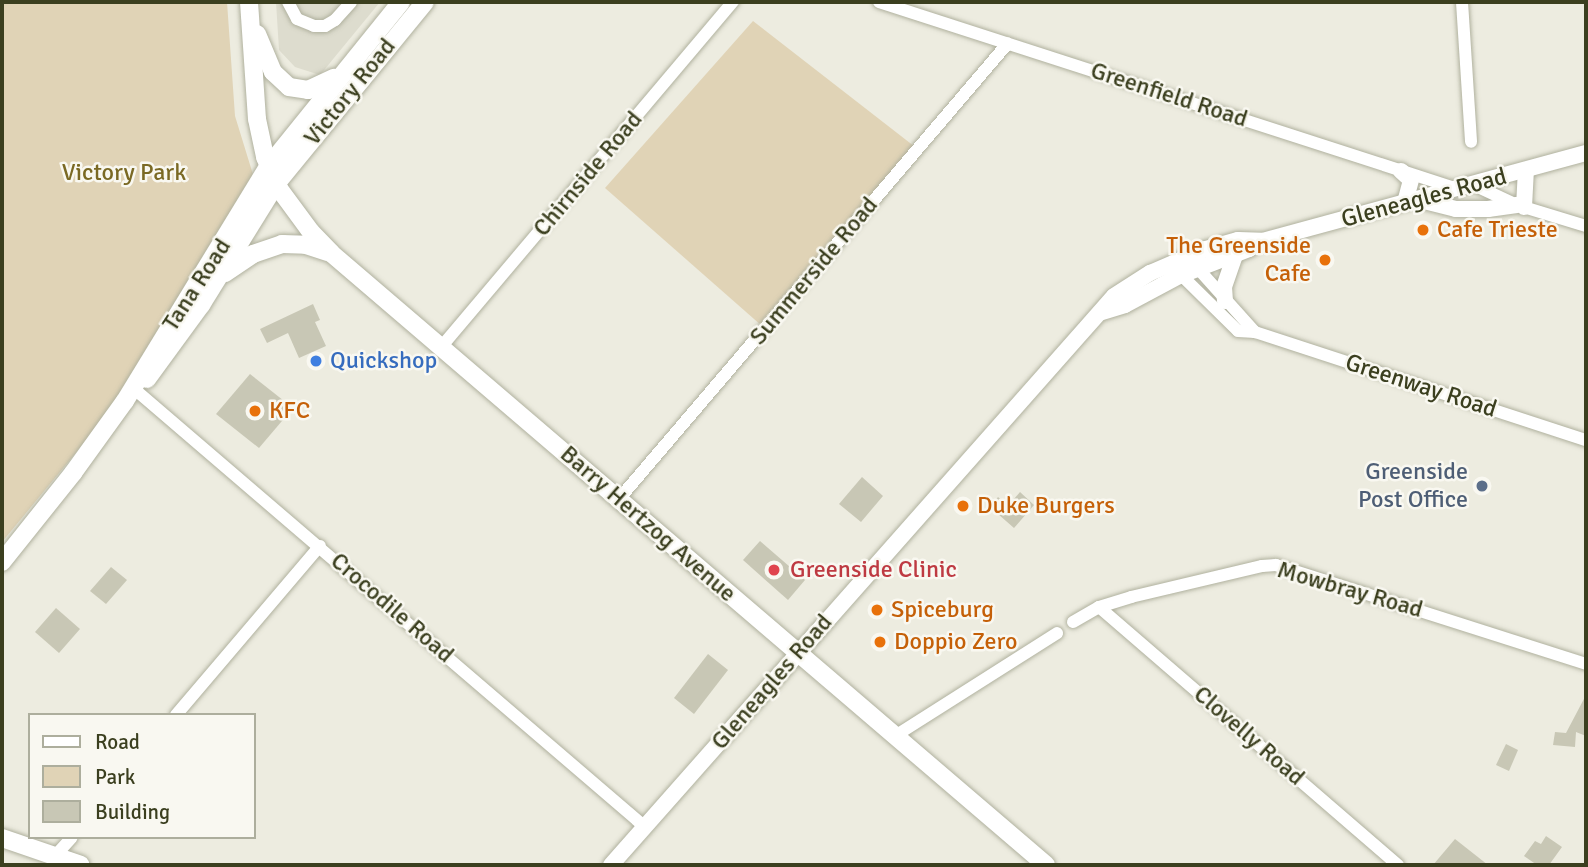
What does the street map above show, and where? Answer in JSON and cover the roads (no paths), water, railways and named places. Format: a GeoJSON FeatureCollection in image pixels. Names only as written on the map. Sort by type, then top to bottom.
{"type":"FeatureCollection","features":[{"type":"Feature","properties":{"kind":"main road","name":"Victory Road"},"geometry":{"type":"LineString","coordinates":[[272,176],[347,67],[401,2]]}},
{"type":"Feature","properties":{"kind":"main road","name":"Victory Road"},"geometry":{"type":"LineString","coordinates":[[272,176],[425,2]]}},
{"type":"Feature","properties":{"kind":"main road"},"geometry":{"type":"LineString","coordinates":[[250,9],[270,66],[279,80],[289,87],[303,90],[319,87],[347,67]]}},
{"type":"Feature","properties":{"kind":"main road"},"geometry":{"type":"LineString","coordinates":[[250,9],[257,119],[272,176]]}},
{"type":"Feature","properties":{"kind":"main road","name":"Barry Hertzog Avenue"},"geometry":{"type":"LineString","coordinates":[[272,176],[300,220],[331,253],[1045,865]]}},
{"type":"Feature","properties":{"kind":"main road","name":"Tana Road"},"geometry":{"type":"LineString","coordinates":[[131,393],[161,362],[214,284],[272,176]]}},
{"type":"Feature","properties":{"kind":"main road","name":"Tana Road"},"geometry":{"type":"LineString","coordinates":[[2,562],[73,473],[131,393],[272,176]]}},
{"type":"Feature","properties":{"kind":"main road"},"geometry":{"type":"LineString","coordinates":[[214,284],[237,263],[270,246],[298,244],[331,253]]}},
{"type":"Feature","properties":{"kind":"main road"},"geometry":{"type":"LineString","coordinates":[[2,838],[81,865]]}},
{"type":"Feature","properties":{"kind":"street"},"geometry":{"type":"LineString","coordinates":[[289,2],[297,19],[314,26],[325,26],[335,20],[351,2]]}},
{"type":"Feature","properties":{"kind":"street","name":"Chirnside Road"},"geometry":{"type":"LineString","coordinates":[[442,346],[733,2]]}},
{"type":"Feature","properties":{"kind":"street","name":"Greenfield Road"},"geometry":{"type":"LineString","coordinates":[[879,2],[1458,189]]}},
{"type":"Feature","properties":{"kind":"street"},"geometry":{"type":"LineString","coordinates":[[1462,2],[1471,142]]}},
{"type":"Feature","properties":{"kind":"street","name":"Summerside Road"},"geometry":{"type":"LineString","coordinates":[[619,499],[1008,43]]}},
{"type":"Feature","properties":{"kind":"street","name":"Gleneagles Road"},"geometry":{"type":"LineString","coordinates":[[1192,262],[1235,255],[1262,241],[1476,186],[1586,153]]}},
{"type":"Feature","properties":{"kind":"street"},"geometry":{"type":"LineString","coordinates":[[1401,171],[1410,180],[1411,201],[1456,209],[1521,206]]}},
{"type":"Feature","properties":{"kind":"street"},"geometry":{"type":"LineString","coordinates":[[1521,206],[1526,171]]}},
{"type":"Feature","properties":{"kind":"street"},"geometry":{"type":"LineString","coordinates":[[1476,186],[1521,206],[1586,226]]}},
{"type":"Feature","properties":{"kind":"street","name":"Gleneagles Road"},"geometry":{"type":"LineString","coordinates":[[611,865],[1122,289],[1175,270],[1238,240],[1262,241]]}},
{"type":"Feature","properties":{"kind":"street"},"geometry":{"type":"LineString","coordinates":[[1225,301],[1227,275],[1235,255]]}},
{"type":"Feature","properties":{"kind":"street","name":"Greenway Road"},"geometry":{"type":"LineString","coordinates":[[1192,262],[1255,332]]}},
{"type":"Feature","properties":{"kind":"street","name":"Greenway Road"},"geometry":{"type":"LineString","coordinates":[[1175,270],[1238,331],[1255,332],[1586,440]]}},
{"type":"Feature","properties":{"kind":"street","name":"Crocodile Road"},"geometry":{"type":"LineString","coordinates":[[131,393],[320,546],[645,827]]}},
{"type":"Feature","properties":{"kind":"street"},"geometry":{"type":"LineString","coordinates":[[178,713],[320,546]]}},
{"type":"Feature","properties":{"kind":"street","name":"Mowbray Road"},"geometry":{"type":"LineString","coordinates":[[1073,622],[1100,607],[1262,566],[1286,566],[1586,664]]}},
{"type":"Feature","properties":{"kind":"street","name":"Clovelly Road"},"geometry":{"type":"LineString","coordinates":[[1100,607],[1398,865]]}},
{"type":"Feature","properties":{"kind":"street"},"geometry":{"type":"LineString","coordinates":[[895,736],[1057,633]]}},
{"type":"Feature","properties":{"kind":"street"},"geometry":{"type":"LineString","coordinates":[[55,856],[70,839]]}},
{"type":"Feature","properties":{"kind":"place","name":"Cafe Trieste"},"geometry":{"type":"Point","coordinates":[1423,230]}},
{"type":"Feature","properties":{"kind":"place","name":"The Greenside Cafe"},"geometry":{"type":"Point","coordinates":[1325,260]}},
{"type":"Feature","properties":{"kind":"place","name":"Quickshop"},"geometry":{"type":"Point","coordinates":[316,361]}},
{"type":"Feature","properties":{"kind":"place","name":"KFC"},"geometry":{"type":"Point","coordinates":[255,411]}},
{"type":"Feature","properties":{"kind":"place","name":"Greenside Post Office"},"geometry":{"type":"Point","coordinates":[1482,486]}},
{"type":"Feature","properties":{"kind":"place","name":"Duke Burgers"},"geometry":{"type":"Point","coordinates":[963,506]}},
{"type":"Feature","properties":{"kind":"place","name":"Greenside Clinic"},"geometry":{"type":"Point","coordinates":[774,570]}},
{"type":"Feature","properties":{"kind":"place","name":"Spiceburg"},"geometry":{"type":"Point","coordinates":[877,610]}},
{"type":"Feature","properties":{"kind":"place","name":"Doppio Zero"},"geometry":{"type":"Point","coordinates":[880,642]}},
{"type":"Feature","properties":{"kind":"park label","name":"Victory Park"},"geometry":{"type":"Point","coordinates":[124,173]}}]}
